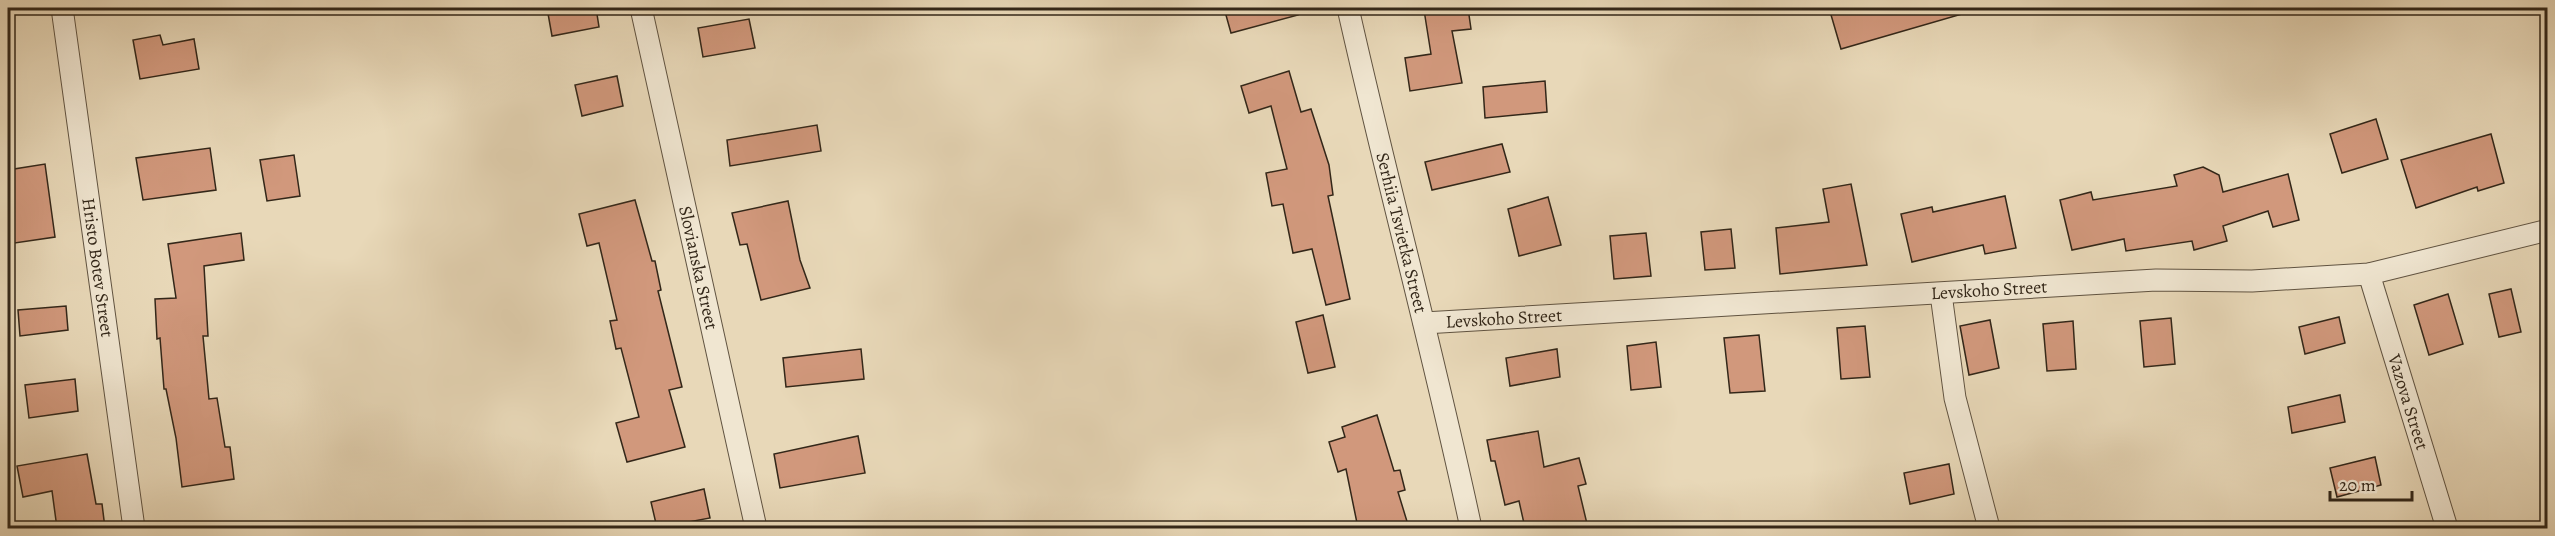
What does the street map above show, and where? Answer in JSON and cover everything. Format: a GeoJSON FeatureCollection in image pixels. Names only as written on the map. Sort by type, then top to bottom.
{"type":"FeatureCollection","features":[{"type":"Feature","properties":{"kind":"street","name":"Hristo Botev Street"},"geometry":{"type":"LineString","coordinates":[[62,8],[134,528]]}},
{"type":"Feature","properties":{"kind":"street","name":"Slovianska Street"},"geometry":{"type":"LineString","coordinates":[[641,8],[756,528]]}},
{"type":"Feature","properties":{"kind":"street","name":"Serhiia Tsvietka Street"},"geometry":{"type":"LineString","coordinates":[[1348,8],[1382,159],[1424,322],[1472,528]]}},
{"type":"Feature","properties":{"kind":"street","name":"Levskoho Street"},"geometry":{"type":"LineString","coordinates":[[1424,322],[2156,280],[2252,281],[2369,274],[2547,230]]}},
{"type":"Feature","properties":{"kind":"street","name":"Vazova Street"},"geometry":{"type":"LineString","coordinates":[[2369,274],[2447,528]]}},
{"type":"Feature","properties":{"kind":"street"},"geometry":{"type":"LineString","coordinates":[[1941,294],[1955,398],[1989,528]]}},
{"type":"Feature","properties":{"kind":"building"},"geometry":{"type":"Polygon","coordinates":[[[547,8],[596,8],[599,27],[552,36],[547,8]]]}},
{"type":"Feature","properties":{"kind":"building"},"geometry":{"type":"Polygon","coordinates":[[[1224,8],[1297,8],[1298,15],[1231,33],[1224,8]]]}},
{"type":"Feature","properties":{"kind":"building"},"geometry":{"type":"Polygon","coordinates":[[[1468,8],[1471,29],[1452,31],[1462,83],[1410,91],[1405,58],[1431,54],[1424,10],[1468,8]]]}},
{"type":"Feature","properties":{"kind":"building"},"geometry":{"type":"Polygon","coordinates":[[[1829,8],[1961,8],[1962,14],[1841,49],[1829,8]]]}},
{"type":"Feature","properties":{"kind":"building"},"geometry":{"type":"Polygon","coordinates":[[[749,19],[755,48],[703,57],[698,28],[749,19]]]}},
{"type":"Feature","properties":{"kind":"building"},"geometry":{"type":"Polygon","coordinates":[[[160,35],[163,45],[194,39],[199,69],[140,79],[133,40],[160,35]]]}},
{"type":"Feature","properties":{"kind":"building"},"geometry":{"type":"Polygon","coordinates":[[[1289,71],[1301,112],[1311,109],[1329,165],[1333,195],[1328,196],[1350,299],[1326,305],[1312,249],[1293,253],[1283,204],[1272,206],[1266,173],[1287,169],[1271,106],[1249,113],[1241,86],[1289,71]]]}},
{"type":"Feature","properties":{"kind":"building"},"geometry":{"type":"Polygon","coordinates":[[[617,76],[623,106],[582,116],[575,85],[617,76]]]}},
{"type":"Feature","properties":{"kind":"building"},"geometry":{"type":"Polygon","coordinates":[[[1545,81],[1547,112],[1485,118],[1483,87],[1545,81]]]}},
{"type":"Feature","properties":{"kind":"building"},"geometry":{"type":"Polygon","coordinates":[[[2376,119],[2388,159],[2342,173],[2330,134],[2376,119]]]}},
{"type":"Feature","properties":{"kind":"building"},"geometry":{"type":"Polygon","coordinates":[[[817,125],[821,151],[730,166],[727,140],[817,125]]]}},
{"type":"Feature","properties":{"kind":"building"},"geometry":{"type":"Polygon","coordinates":[[[2491,134],[2504,183],[2478,191],[2477,187],[2416,208],[2401,160],[2491,134]]]}},
{"type":"Feature","properties":{"kind":"building"},"geometry":{"type":"Polygon","coordinates":[[[1502,144],[1510,172],[1432,190],[1425,162],[1502,144]]]}},
{"type":"Feature","properties":{"kind":"building"},"geometry":{"type":"Polygon","coordinates":[[[210,148],[216,190],[143,200],[136,158],[210,148]]]}},
{"type":"Feature","properties":{"kind":"building"},"geometry":{"type":"Polygon","coordinates":[[[294,155],[300,196],[267,201],[260,160],[294,155]]]}},
{"type":"Feature","properties":{"kind":"building"},"geometry":{"type":"Polygon","coordinates":[[[45,164],[55,237],[8,244],[8,170],[45,164]]]}},
{"type":"Feature","properties":{"kind":"building"},"geometry":{"type":"Polygon","coordinates":[[[2203,167],[2219,175],[2223,192],[2288,174],[2299,220],[2273,227],[2268,211],[2223,226],[2227,241],[2194,250],[2192,241],[2126,251],[2124,239],[2072,250],[2060,200],[2091,192],[2093,200],[2177,186],[2174,175],[2203,167]]]}},
{"type":"Feature","properties":{"kind":"building"},"geometry":{"type":"Polygon","coordinates":[[[1851,184],[1867,265],[1780,274],[1776,228],[1829,222],[1823,189],[1851,184]]]}},
{"type":"Feature","properties":{"kind":"building"},"geometry":{"type":"Polygon","coordinates":[[[2005,196],[2016,248],[1985,254],[1983,245],[1912,262],[1901,214],[1932,207],[1933,212],[2005,196]]]}},
{"type":"Feature","properties":{"kind":"building"},"geometry":{"type":"Polygon","coordinates":[[[1548,197],[1561,245],[1519,256],[1508,209],[1548,197]]]}},
{"type":"Feature","properties":{"kind":"building"},"geometry":{"type":"Polygon","coordinates":[[[635,200],[652,261],[655,261],[661,290],[658,291],[682,387],[669,390],[685,447],[627,462],[616,423],[639,417],[621,348],[616,349],[610,321],[617,320],[599,243],[587,246],[579,214],[635,200]]]}},
{"type":"Feature","properties":{"kind":"building"},"geometry":{"type":"Polygon","coordinates":[[[788,201],[800,260],[810,288],[761,300],[747,244],[740,245],[732,213],[788,201]]]}},
{"type":"Feature","properties":{"kind":"building"},"geometry":{"type":"Polygon","coordinates":[[[1731,229],[1735,268],[1705,270],[1701,232],[1731,229]]]}},
{"type":"Feature","properties":{"kind":"building"},"geometry":{"type":"Polygon","coordinates":[[[241,233],[244,260],[204,266],[208,336],[203,336],[209,399],[217,398],[225,447],[230,447],[234,479],[182,487],[176,438],[166,389],[164,389],[160,338],[157,339],[155,299],[176,298],[168,244],[241,233]]]}},
{"type":"Feature","properties":{"kind":"building"},"geometry":{"type":"Polygon","coordinates":[[[1646,233],[1651,276],[1614,279],[1610,236],[1646,233]]]}},
{"type":"Feature","properties":{"kind":"building"},"geometry":{"type":"Polygon","coordinates":[[[2511,289],[2521,332],[2499,337],[2489,294],[2511,289]]]}},
{"type":"Feature","properties":{"kind":"building"},"geometry":{"type":"Polygon","coordinates":[[[2448,294],[2463,344],[2429,355],[2414,305],[2448,294]]]}},
{"type":"Feature","properties":{"kind":"building"},"geometry":{"type":"Polygon","coordinates":[[[66,306],[68,330],[20,336],[18,310],[66,306]]]}},
{"type":"Feature","properties":{"kind":"building"},"geometry":{"type":"Polygon","coordinates":[[[1323,315],[1335,367],[1308,373],[1296,322],[1323,315]]]}},
{"type":"Feature","properties":{"kind":"building"},"geometry":{"type":"Polygon","coordinates":[[[2339,317],[2345,343],[2305,354],[2299,327],[2339,317]]]}},
{"type":"Feature","properties":{"kind":"building"},"geometry":{"type":"Polygon","coordinates":[[[2171,318],[2175,364],[2144,367],[2140,321],[2171,318]]]}},
{"type":"Feature","properties":{"kind":"building"},"geometry":{"type":"Polygon","coordinates":[[[1990,320],[1999,368],[1969,375],[1960,326],[1990,320]]]}},
{"type":"Feature","properties":{"kind":"building"},"geometry":{"type":"Polygon","coordinates":[[[2073,321],[2076,369],[2047,371],[2043,324],[2073,321]]]}},
{"type":"Feature","properties":{"kind":"building"},"geometry":{"type":"Polygon","coordinates":[[[1865,326],[1870,377],[1841,379],[1837,328],[1865,326]]]}},
{"type":"Feature","properties":{"kind":"building"},"geometry":{"type":"Polygon","coordinates":[[[1759,335],[1765,391],[1730,393],[1724,338],[1759,335]]]}},
{"type":"Feature","properties":{"kind":"building"},"geometry":{"type":"Polygon","coordinates":[[[1656,342],[1661,387],[1631,390],[1627,346],[1656,342]]]}},
{"type":"Feature","properties":{"kind":"building"},"geometry":{"type":"Polygon","coordinates":[[[861,349],[864,379],[786,387],[783,358],[861,349]]]}},
{"type":"Feature","properties":{"kind":"building"},"geometry":{"type":"Polygon","coordinates":[[[1557,349],[1560,377],[1510,386],[1506,358],[1557,349]]]}},
{"type":"Feature","properties":{"kind":"building"},"geometry":{"type":"Polygon","coordinates":[[[75,379],[78,411],[29,418],[25,385],[75,379]]]}},
{"type":"Feature","properties":{"kind":"building"},"geometry":{"type":"Polygon","coordinates":[[[2340,395],[2345,422],[2292,433],[2288,407],[2340,395]]]}},
{"type":"Feature","properties":{"kind":"building"},"geometry":{"type":"Polygon","coordinates":[[[1377,415],[1394,471],[1400,470],[1405,490],[1398,492],[1409,528],[1358,528],[1346,469],[1338,472],[1329,442],[1345,437],[1342,427],[1377,415]]]}},
{"type":"Feature","properties":{"kind":"building"},"geometry":{"type":"Polygon","coordinates":[[[1538,431],[1544,467],[1579,458],[1586,484],[1578,486],[1588,528],[1525,528],[1519,501],[1505,505],[1495,461],[1491,461],[1487,440],[1538,431]]]}},
{"type":"Feature","properties":{"kind":"building"},"geometry":{"type":"Polygon","coordinates":[[[858,436],[865,473],[780,488],[774,454],[858,436]]]}},
{"type":"Feature","properties":{"kind":"building"},"geometry":{"type":"Polygon","coordinates":[[[87,454],[96,504],[102,504],[105,528],[57,528],[52,491],[23,497],[17,466],[87,454]]]}},
{"type":"Feature","properties":{"kind":"building"},"geometry":{"type":"Polygon","coordinates":[[[2375,457],[2381,485],[2337,497],[2330,468],[2375,457]]]}},
{"type":"Feature","properties":{"kind":"building"},"geometry":{"type":"Polygon","coordinates":[[[1949,464],[1954,494],[1910,504],[1904,473],[1949,464]]]}},
{"type":"Feature","properties":{"kind":"building"},"geometry":{"type":"Polygon","coordinates":[[[704,489],[710,518],[657,528],[651,502],[704,489]]]}}]}
